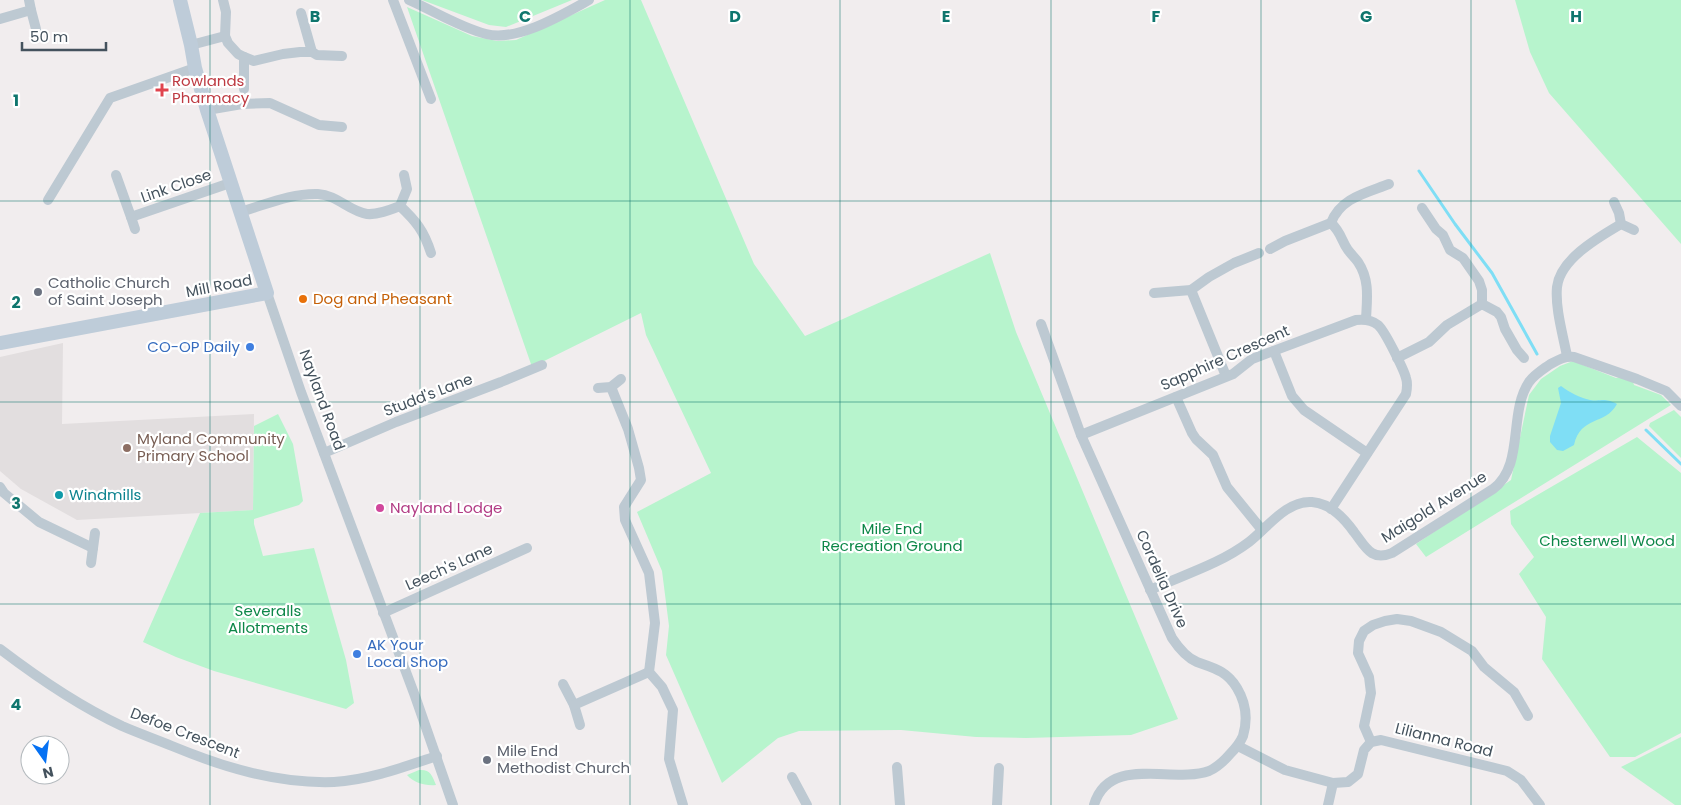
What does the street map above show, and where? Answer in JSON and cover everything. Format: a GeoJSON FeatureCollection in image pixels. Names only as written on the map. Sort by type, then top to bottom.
{"type":"FeatureCollection","features":[{"type":"Feature","properties":{"kind":"street","name":"Nayland Road"},"geometry":{"type":"LineString","coordinates":[[180,0],[195,68],[230,183],[298,383],[437,756],[453,805]]}},
{"type":"Feature","properties":{"kind":"street"},"geometry":{"type":"LineString","coordinates":[[223,0],[226,12],[226,36],[228,43],[238,54],[244,57],[254,61],[283,54],[312,52],[318,55],[342,56]]}},
{"type":"Feature","properties":{"kind":"street"},"geometry":{"type":"LineString","coordinates":[[393,0],[431,99]]}},
{"type":"Feature","properties":{"kind":"street"},"geometry":{"type":"LineString","coordinates":[[409,0],[468,28],[488,34],[513,34],[566,13],[589,0]]}},
{"type":"Feature","properties":{"kind":"street"},"geometry":{"type":"LineString","coordinates":[[0,19],[30,5],[36,29]]}},
{"type":"Feature","properties":{"kind":"street"},"geometry":{"type":"LineString","coordinates":[[301,13],[312,52]]}},
{"type":"Feature","properties":{"kind":"street"},"geometry":{"type":"LineString","coordinates":[[191,45],[226,36]]}},
{"type":"Feature","properties":{"kind":"street"},"geometry":{"type":"LineString","coordinates":[[244,57],[244,89]]}},
{"type":"Feature","properties":{"kind":"street"},"geometry":{"type":"LineString","coordinates":[[48,200],[110,98],[195,68]]}},
{"type":"Feature","properties":{"kind":"street"},"geometry":{"type":"LineString","coordinates":[[207,110],[242,104],[270,104],[319,125],[342,127]]}},
{"type":"Feature","properties":{"kind":"street","name":"Link Close"},"geometry":{"type":"LineString","coordinates":[[116,175],[135,229]]}},
{"type":"Feature","properties":{"kind":"street"},"geometry":{"type":"LineString","coordinates":[[240,212],[297,194],[320,194],[335,197],[367,214],[383,212],[400,206],[407,189],[404,175]]}},
{"type":"Feature","properties":{"kind":"street","name":"Link Close"},"geometry":{"type":"LineString","coordinates":[[131,217],[230,183]]}},
{"type":"Feature","properties":{"kind":"street"},"geometry":{"type":"LineString","coordinates":[[1332,223],[1334,215],[1346,202],[1389,184]]}},
{"type":"Feature","properties":{"kind":"street"},"geometry":{"type":"LineString","coordinates":[[1614,202],[1620,214],[1622,224]]}},
{"type":"Feature","properties":{"kind":"street"},"geometry":{"type":"LineString","coordinates":[[400,206],[417,222],[426,238],[431,253]]}},
{"type":"Feature","properties":{"kind":"street"},"geometry":{"type":"LineString","coordinates":[[1422,208],[1436,229],[1443,235],[1450,250],[1463,258],[1479,281],[1482,290],[1482,304]]}},
{"type":"Feature","properties":{"kind":"street"},"geometry":{"type":"LineString","coordinates":[[1270,249],[1285,241],[1332,223]]}},
{"type":"Feature","properties":{"kind":"street"},"geometry":{"type":"LineString","coordinates":[[1150,590],[1224,557],[1250,541],[1289,508],[1302,503],[1317,503],[1331,509],[1406,394],[1406,378],[1381,328],[1366,319],[1368,289],[1366,278],[1347,248],[1339,231],[1332,223]]}},
{"type":"Feature","properties":{"kind":"street"},"geometry":{"type":"LineString","coordinates":[[1622,224],[1634,230]]}},
{"type":"Feature","properties":{"kind":"street"},"geometry":{"type":"LineString","coordinates":[[1622,224],[1595,240],[1576,255],[1566,265],[1559,278],[1557,288],[1558,306],[1567,356],[1666,391],[1681,406]]}},
{"type":"Feature","properties":{"kind":"street"},"geometry":{"type":"LineString","coordinates":[[1154,293],[1190,290],[1234,263],[1259,253]]}},
{"type":"Feature","properties":{"kind":"street"},"geometry":{"type":"LineString","coordinates":[[1190,290],[1226,376]]}},
{"type":"Feature","properties":{"kind":"street","name":"Mill Road"},"geometry":{"type":"LineString","coordinates":[[0,343],[268,293]]}},
{"type":"Feature","properties":{"kind":"street"},"geometry":{"type":"LineString","coordinates":[[1397,358],[1428,342],[1447,325],[1482,304]]}},
{"type":"Feature","properties":{"kind":"street"},"geometry":{"type":"LineString","coordinates":[[1482,304],[1497,312],[1501,317],[1505,329],[1524,358]]}},
{"type":"Feature","properties":{"kind":"street","name":"Sapphire Crescent"},"geometry":{"type":"LineString","coordinates":[[1081,435],[1233,374],[1252,359],[1274,350],[1356,320],[1366,319]]}},
{"type":"Feature","properties":{"kind":"street","name":"Cordelia Drive"},"geometry":{"type":"LineString","coordinates":[[1041,324],[1081,435],[1168,630],[1178,646],[1197,662],[1221,670],[1229,677],[1242,699],[1246,717],[1245,728],[1238,746],[1220,765],[1210,771],[1193,775],[1137,774],[1123,776],[1105,786],[1094,805]]}},
{"type":"Feature","properties":{"kind":"street"},"geometry":{"type":"LineString","coordinates":[[1274,350],[1292,396],[1304,410],[1367,453]]}},
{"type":"Feature","properties":{"kind":"street","name":"Maigold Avenue"},"geometry":{"type":"LineString","coordinates":[[1331,509],[1346,523],[1369,552],[1382,556],[1392,553],[1493,489],[1502,481],[1508,471],[1522,397],[1529,382],[1535,375],[1560,358],[1567,356]]}},
{"type":"Feature","properties":{"kind":"street","name":"Studd's Lane"},"geometry":{"type":"LineString","coordinates":[[324,453],[396,422],[542,365]]}},
{"type":"Feature","properties":{"kind":"street"},"geometry":{"type":"LineString","coordinates":[[598,388],[611,387],[621,379]]}},
{"type":"Feature","properties":{"kind":"street"},"geometry":{"type":"LineString","coordinates":[[611,387],[628,428],[640,468],[640,480],[624,507],[625,520],[649,573],[655,623],[649,672],[662,687],[674,710],[669,758],[683,805]]}},
{"type":"Feature","properties":{"kind":"street"},"geometry":{"type":"LineString","coordinates":[[1176,397],[1192,433],[1213,454],[1227,487],[1262,530]]}},
{"type":"Feature","properties":{"kind":"street"},"geometry":{"type":"LineString","coordinates":[[0,488],[39,522],[93,548]]}},
{"type":"Feature","properties":{"kind":"street"},"geometry":{"type":"LineString","coordinates":[[91,563],[95,533]]}},
{"type":"Feature","properties":{"kind":"street","name":"Leech's Lane"},"geometry":{"type":"LineString","coordinates":[[383,613],[527,548]]}},
{"type":"Feature","properties":{"kind":"street"},"geometry":{"type":"LineString","coordinates":[[1238,746],[1286,770],[1334,783],[1348,782],[1358,774],[1364,750],[1371,742],[1364,726],[1371,693],[1369,676],[1358,653],[1358,640],[1364,631],[1373,625],[1397,619],[1441,632],[1472,651],[1484,667],[1514,692],[1528,716]]}},
{"type":"Feature","properties":{"kind":"street","name":"Defoe Crescent"},"geometry":{"type":"LineString","coordinates":[[0,650],[62,692],[122,726],[212,762],[247,772],[286,780],[335,782],[374,775],[437,756]]}},
{"type":"Feature","properties":{"kind":"street"},"geometry":{"type":"LineString","coordinates":[[574,705],[649,672]]}},
{"type":"Feature","properties":{"kind":"street"},"geometry":{"type":"LineString","coordinates":[[563,684],[574,705],[580,726]]}},
{"type":"Feature","properties":{"kind":"street","name":"Lilianna Road"},"geometry":{"type":"LineString","coordinates":[[1371,742],[1381,740],[1507,771],[1521,780],[1540,805]]}},
{"type":"Feature","properties":{"kind":"street"},"geometry":{"type":"LineString","coordinates":[[897,767],[900,805]]}},
{"type":"Feature","properties":{"kind":"street"},"geometry":{"type":"LineString","coordinates":[[997,805],[999,768]]}},
{"type":"Feature","properties":{"kind":"street"},"geometry":{"type":"LineString","coordinates":[[792,776],[807,805]]}},
{"type":"Feature","properties":{"kind":"street"},"geometry":{"type":"LineString","coordinates":[[1328,805],[1334,783]]}},
{"type":"Feature","properties":{"kind":"shaded area","name":"Myland Community Primary School"},"geometry":{"type":"Polygon","coordinates":[[[63,343],[62,424],[254,414],[253,510],[77,520],[21,489],[0,471],[0,357],[63,343]]]}},
{"type":"Feature","properties":{"kind":"green space"},"geometry":{"type":"Polygon","coordinates":[[[422,0],[572,0],[506,27],[489,25],[422,0]]]}},
{"type":"Feature","properties":{"kind":"green space","name":"Mile End Recreation Ground"},"geometry":{"type":"Polygon","coordinates":[[[605,0],[641,0],[754,264],[805,336],[990,253],[1016,332],[1178,719],[1131,735],[1026,738],[976,737],[901,730],[799,731],[778,738],[722,783],[666,655],[669,626],[662,571],[637,512],[711,473],[646,335],[641,313],[532,367],[407,7],[472,36],[497,41],[516,40],[605,0]]]}},
{"type":"Feature","properties":{"kind":"green space"},"geometry":{"type":"Polygon","coordinates":[[[1515,0],[1681,0],[1681,244],[1549,93],[1530,52],[1515,0]]]}},
{"type":"Feature","properties":{"kind":"green space"},"geometry":{"type":"Polygon","coordinates":[[[1573,361],[1616,378],[1621,377],[1633,382],[1634,385],[1661,395],[1671,405],[1426,557],[1416,544],[1511,480],[1529,395],[1541,379],[1560,366],[1573,361]]]}},
{"type":"Feature","properties":{"kind":"green space"},"geometry":{"type":"Polygon","coordinates":[[[1674,410],[1681,417],[1681,458],[1649,426],[1650,423],[1674,410]]]}},
{"type":"Feature","properties":{"kind":"green space","name":"Severalls Allotments"},"geometry":{"type":"Polygon","coordinates":[[[278,414],[293,444],[303,501],[299,505],[254,519],[254,524],[263,556],[314,548],[346,660],[354,703],[346,709],[214,671],[143,642],[200,513],[253,510],[254,426],[278,414]]]}},
{"type":"Feature","properties":{"kind":"green space","name":"Chesterwell Wood"},"geometry":{"type":"Polygon","coordinates":[[[1637,437],[1681,473],[1681,733],[1635,757],[1610,757],[1542,659],[1546,617],[1519,574],[1534,557],[1511,524],[1510,511],[1637,437]]]}},
{"type":"Feature","properties":{"kind":"green space"},"geometry":{"type":"Polygon","coordinates":[[[1681,737],[1681,805],[1675,805],[1621,767],[1681,737]]]}},
{"type":"Feature","properties":{"kind":"green space"},"geometry":{"type":"Polygon","coordinates":[[[419,770],[430,773],[436,785],[420,783],[407,775],[419,770]]]}},
{"type":"Feature","properties":{"kind":"water"},"geometry":{"type":"Polygon","coordinates":[[[1561,386],[1586,399],[1605,400],[1617,404],[1612,411],[1582,429],[1574,445],[1563,451],[1557,450],[1550,442],[1550,436],[1561,403],[1558,388],[1561,386]]]}},
{"type":"Feature","properties":{"kind":"waterway"},"geometry":{"type":"LineString","coordinates":[[1419,171],[1455,224],[1492,273],[1537,354]]}},
{"type":"Feature","properties":{"kind":"waterway"},"geometry":{"type":"LineString","coordinates":[[1646,430],[1681,464]]}},
{"type":"Feature","properties":{"kind":"place","name":"Rowlands Pharmacy"},"geometry":{"type":"Point","coordinates":[162,90]}},
{"type":"Feature","properties":{"kind":"place","name":"Catholic Church of Saint Joseph"},"geometry":{"type":"Point","coordinates":[38,292]}},
{"type":"Feature","properties":{"kind":"place","name":"Dog and Pheasant"},"geometry":{"type":"Point","coordinates":[303,299]}},
{"type":"Feature","properties":{"kind":"place","name":"CO-OP Daily"},"geometry":{"type":"Point","coordinates":[250,347]}},
{"type":"Feature","properties":{"kind":"place","name":"Myland Community Primary School"},"geometry":{"type":"Point","coordinates":[127,448]}},
{"type":"Feature","properties":{"kind":"place","name":"Windmills"},"geometry":{"type":"Point","coordinates":[59,495]}},
{"type":"Feature","properties":{"kind":"place","name":"Nayland Lodge"},"geometry":{"type":"Point","coordinates":[380,508]}},
{"type":"Feature","properties":{"kind":"place","name":"AK Your Local Shop"},"geometry":{"type":"Point","coordinates":[357,654]}},
{"type":"Feature","properties":{"kind":"place","name":"Mile End Methodist Church"},"geometry":{"type":"Point","coordinates":[487,760]}}]}
